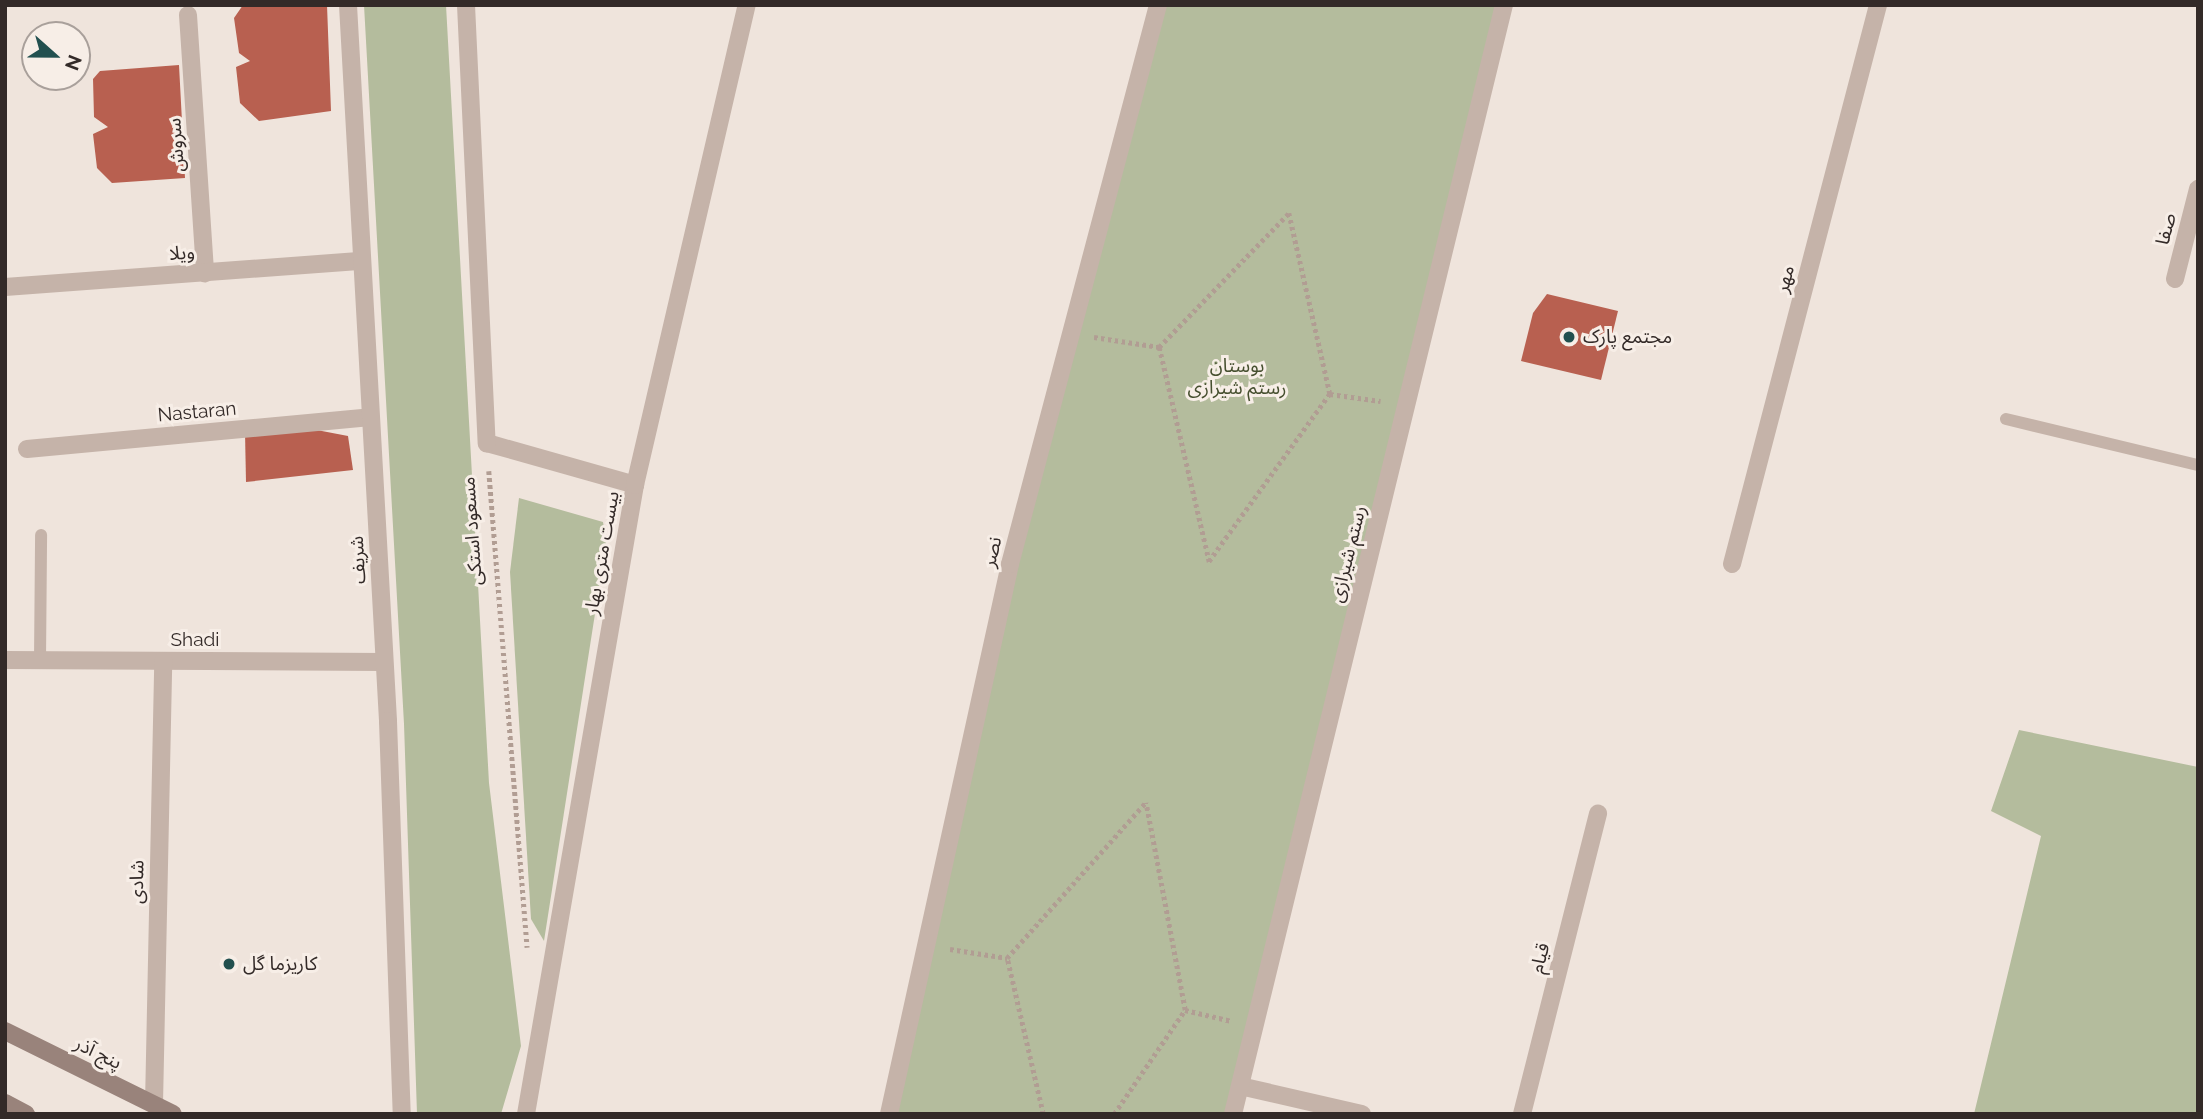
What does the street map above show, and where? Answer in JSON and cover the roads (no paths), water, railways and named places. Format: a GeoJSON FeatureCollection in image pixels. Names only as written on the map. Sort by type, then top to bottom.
{"type":"FeatureCollection","features":[{"type":"Feature","properties":{"kind":"main road","name":"پنج آذر"},"geometry":{"type":"LineString","coordinates":[[5,1031],[173,1114]]}},
{"type":"Feature","properties":{"kind":"main road"},"geometry":{"type":"LineString","coordinates":[[5,1103],[26,1114]]}},
{"type":"Feature","properties":{"kind":"street","name":"شریف"},"geometry":{"type":"LineString","coordinates":[[348,5],[384,662],[402,1114]]}},
{"type":"Feature","properties":{"kind":"street"},"geometry":{"type":"LineString","coordinates":[[466,5],[487,443],[635,485]]}},
{"type":"Feature","properties":{"kind":"street","name":"بیست متری بهار"},"geometry":{"type":"LineString","coordinates":[[526,1114],[635,485],[747,5]]}},
{"type":"Feature","properties":{"kind":"street","name":"نصر"},"geometry":{"type":"LineString","coordinates":[[889,1114],[1010,564],[1158,5]]}},
{"type":"Feature","properties":{"kind":"street","name":"رستم شیرازی"},"geometry":{"type":"LineString","coordinates":[[1233,1114],[1504,5]]}},
{"type":"Feature","properties":{"kind":"street","name":"مهر"},"geometry":{"type":"LineString","coordinates":[[1732,564],[1878,5]]}},
{"type":"Feature","properties":{"kind":"street","name":"سروش"},"geometry":{"type":"LineString","coordinates":[[188,15],[205,273]]}},
{"type":"Feature","properties":{"kind":"street","name":"صفا"},"geometry":{"type":"LineString","coordinates":[[2175,279],[2198,189]]}},
{"type":"Feature","properties":{"kind":"street","name":"ویلا"},"geometry":{"type":"LineString","coordinates":[[5,287],[362,261]]}},
{"type":"Feature","properties":{"kind":"street","name":"Nastaran"},"geometry":{"type":"LineString","coordinates":[[27,449],[371,417]]}},
{"type":"Feature","properties":{"kind":"street","name":"Shadi"},"geometry":{"type":"LineString","coordinates":[[5,660],[384,662]]}},
{"type":"Feature","properties":{"kind":"street","name":"شادی"},"geometry":{"type":"LineString","coordinates":[[154,1104],[163,661]]}},
{"type":"Feature","properties":{"kind":"street","name":"قیام"},"geometry":{"type":"LineString","coordinates":[[1522,1114],[1598,813]]}},
{"type":"Feature","properties":{"kind":"street"},"geometry":{"type":"LineString","coordinates":[[1240,1086],[1362,1114]]}},
{"type":"Feature","properties":{"kind":"lane"},"geometry":{"type":"LineString","coordinates":[[2006,419],[2198,465]]}},
{"type":"Feature","properties":{"kind":"lane"},"geometry":{"type":"LineString","coordinates":[[40,660],[41,535]]}},
{"type":"Feature","properties":{"kind":"place","name":"مجتمع پارک"},"geometry":{"type":"Point","coordinates":[1569,337]}},
{"type":"Feature","properties":{"kind":"place","name":"کاریزما گل"},"geometry":{"type":"Point","coordinates":[229,964]}},
{"type":"Feature","properties":{"kind":"park label","name":"بوستان رستم شیرازی"},"geometry":{"type":"Point","coordinates":[1237,377]}}]}
